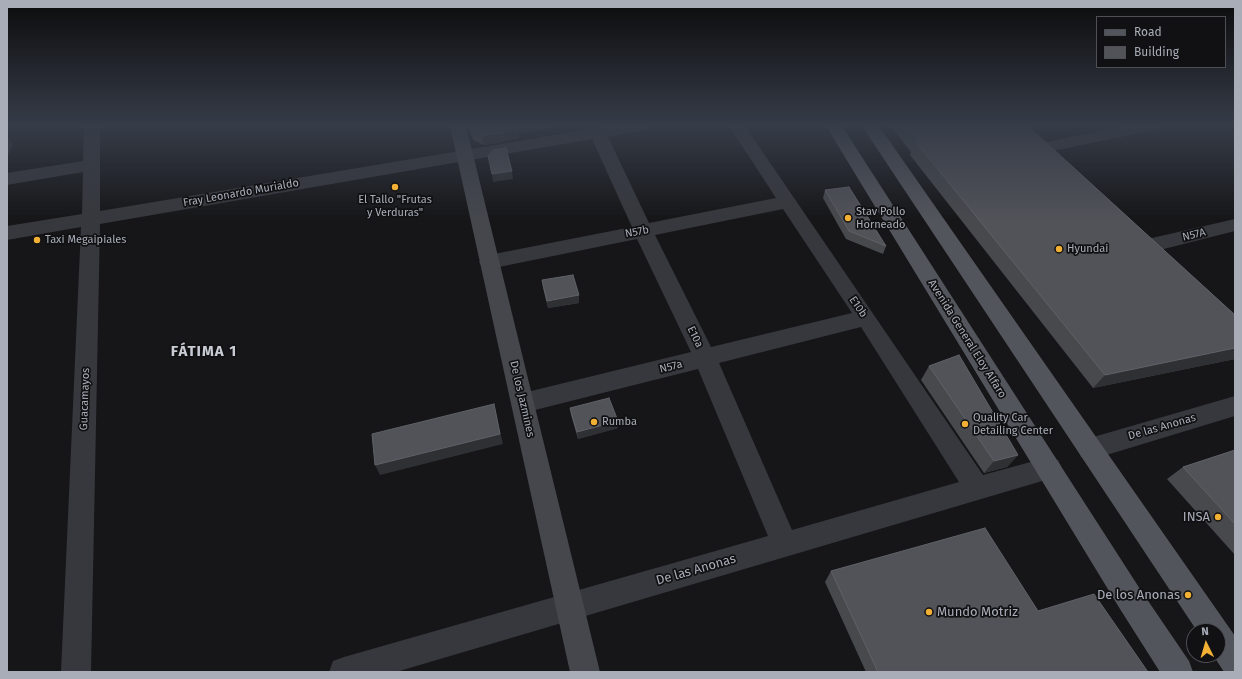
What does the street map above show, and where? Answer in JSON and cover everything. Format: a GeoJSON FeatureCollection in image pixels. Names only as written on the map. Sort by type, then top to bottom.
{"type":"FeatureCollection","features":[{"type":"Feature","properties":{"kind":"main road","name":"Avenida General Eloy Alfaro"},"geometry":{"type":"LineString","coordinates":[[854,158],[1130,599],[1178,672]]}},
{"type":"Feature","properties":{"kind":"main road"},"geometry":{"type":"LineString","coordinates":[[892,158],[1209,623]]}},
{"type":"Feature","properties":{"kind":"main road"},"geometry":{"type":"LineString","coordinates":[[1226,648],[1235,661]]}},
{"type":"Feature","properties":{"kind":"street","name":"Guacamayos"},"geometry":{"type":"LineString","coordinates":[[76,672],[91,219],[91,158]]}},
{"type":"Feature","properties":{"kind":"street","name":"Fray Leonardo Murialdo"},"geometry":{"type":"LineString","coordinates":[[7,233],[449,158]]}},
{"type":"Feature","properties":{"kind":"street","name":"De los Jazmines"},"geometry":{"type":"LineString","coordinates":[[466,158],[585,672]]}},
{"type":"Feature","properties":{"kind":"street","name":"E10a"},"geometry":{"type":"LineString","coordinates":[[609,158],[705,358],[785,544]]}},
{"type":"Feature","properties":{"kind":"street","name":"E10b"},"geometry":{"type":"LineString","coordinates":[[757,158],[866,318],[977,488]]}},
{"type":"Feature","properties":{"kind":"street"},"geometry":{"type":"LineString","coordinates":[[1058,158],[1065,164]]}},
{"type":"Feature","properties":{"kind":"street"},"geometry":{"type":"LineString","coordinates":[[7,179],[91,165]]}},
{"type":"Feature","properties":{"kind":"street","name":"N57b"},"geometry":{"type":"LineString","coordinates":[[489,262],[786,202]]}},
{"type":"Feature","properties":{"kind":"street","name":"N57A"},"geometry":{"type":"LineString","coordinates":[[1170,261],[1146,239],[1235,225]]}},
{"type":"Feature","properties":{"kind":"street","name":"N57a"},"geometry":{"type":"LineString","coordinates":[[523,403],[866,318]]}},
{"type":"Feature","properties":{"kind":"street","name":"De las Anonas"},"geometry":{"type":"LineString","coordinates":[[1090,449],[1235,406]]}},
{"type":"Feature","properties":{"kind":"street","name":"De las Anonas"},"geometry":{"type":"LineString","coordinates":[[344,672],[1048,468]]}},
{"type":"Feature","properties":{"kind":"building"},"geometry":{"type":"Polygon","coordinates":[[[488,158],[509,158],[512,171],[492,174],[488,158]]]}},
{"type":"Feature","properties":{"kind":"building","name":"Hyundai"},"geometry":{"type":"Polygon","coordinates":[[[929,158],[1063,158],[1235,315],[1235,348],[1105,375],[929,158]]]}},
{"type":"Feature","properties":{"kind":"building"},"geometry":{"type":"Polygon","coordinates":[[[849,187],[886,246],[849,231],[825,190],[849,187]]]}},
{"type":"Feature","properties":{"kind":"building"},"geometry":{"type":"Polygon","coordinates":[[[573,275],[579,295],[547,301],[542,280],[573,275]]]}},
{"type":"Feature","properties":{"kind":"building"},"geometry":{"type":"Polygon","coordinates":[[[959,355],[1018,455],[994,461],[929,366],[959,355]]]}},
{"type":"Feature","properties":{"kind":"building","name":"Rumba"},"geometry":{"type":"Polygon","coordinates":[[[609,398],[618,421],[577,432],[570,408],[609,398]]]}},
{"type":"Feature","properties":{"kind":"building"},"geometry":{"type":"Polygon","coordinates":[[[494,404],[500,434],[375,465],[372,434],[494,404]]]}},
{"type":"Feature","properties":{"kind":"building"},"geometry":{"type":"Polygon","coordinates":[[[1235,450],[1235,524],[1183,467],[1235,450]]]}},
{"type":"Feature","properties":{"kind":"building","name":"Mundo Motriz"},"geometry":{"type":"Polygon","coordinates":[[[985,528],[1038,611],[1094,594],[1148,672],[878,672],[831,571],[985,528]]]}},
{"type":"Feature","properties":{"kind":"place","name":"El Tallo \"Frutas y Verduras\""},"geometry":{"type":"Point","coordinates":[395,187]}},
{"type":"Feature","properties":{"kind":"place","name":"Stav Pollo Horneado"},"geometry":{"type":"Point","coordinates":[848,218]}},
{"type":"Feature","properties":{"kind":"place","name":"Taxi Megaipiales"},"geometry":{"type":"Point","coordinates":[37,240]}},
{"type":"Feature","properties":{"kind":"place","name":"Hyundai"},"geometry":{"type":"Point","coordinates":[1059,249]}},
{"type":"Feature","properties":{"kind":"place","name":"Rumba"},"geometry":{"type":"Point","coordinates":[594,422]}},
{"type":"Feature","properties":{"kind":"place","name":"Quality Car Detailing Center"},"geometry":{"type":"Point","coordinates":[965,424]}},
{"type":"Feature","properties":{"kind":"place","name":"INSA"},"geometry":{"type":"Point","coordinates":[1218,517]}},
{"type":"Feature","properties":{"kind":"place","name":"De los Anonas"},"geometry":{"type":"Point","coordinates":[1188,595]}},
{"type":"Feature","properties":{"kind":"place","name":"Mundo Motriz"},"geometry":{"type":"Point","coordinates":[929,612]}},
{"type":"Feature","properties":{"kind":"district","name":"FÁTIMA 1"},"geometry":{"type":"Point","coordinates":[204,352]}}]}
